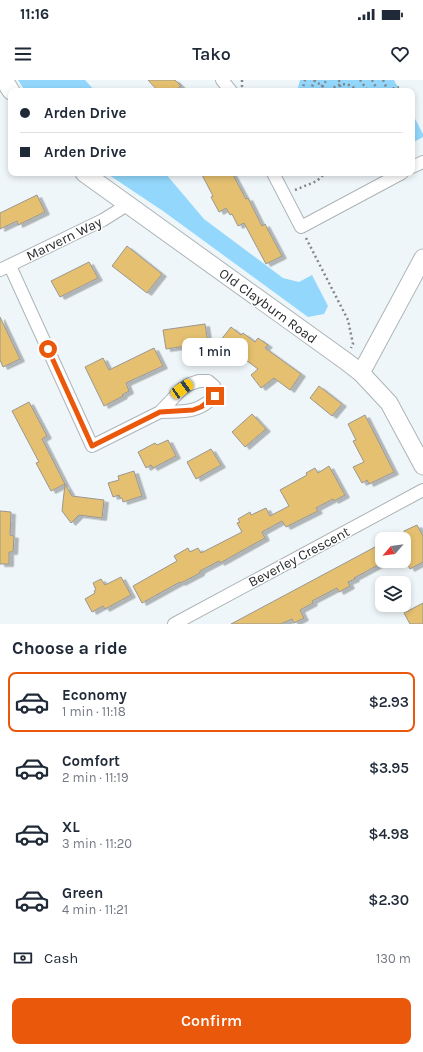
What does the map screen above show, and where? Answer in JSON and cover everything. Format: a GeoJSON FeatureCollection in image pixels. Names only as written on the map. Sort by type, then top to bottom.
{"type":"FeatureCollection","features":[{"type":"Feature","properties":{"kind":"main road"},"geometry":{"type":"LineString","coordinates":[[2,80],[9,88]]}},
{"type":"Feature","properties":{"kind":"main road","name":"Old Clayburn Road"},"geometry":{"type":"LineString","coordinates":[[88,176],[347,362],[361,374],[389,403],[423,466]]}},
{"type":"Feature","properties":{"kind":"main road"},"geometry":{"type":"LineString","coordinates":[[361,374],[423,258]]}},
{"type":"Feature","properties":{"kind":"street"},"geometry":{"type":"LineString","coordinates":[[222,80],[229,88]]}},
{"type":"Feature","properties":{"kind":"street"},"geometry":{"type":"LineString","coordinates":[[275,176],[301,227],[396,176]]}},
{"type":"Feature","properties":{"kind":"street","name":"Marvern Way"},"geometry":{"type":"LineString","coordinates":[[5,268],[102,220],[127,205]]}},
{"type":"Feature","properties":{"kind":"street"},"geometry":{"type":"LineString","coordinates":[[5,268],[92,446],[160,412]]}},
{"type":"Feature","properties":{"kind":"street","name":"Beverley Crescent"},"geometry":{"type":"LineString","coordinates":[[174,624],[423,490]]}},
{"type":"Feature","properties":{"kind":"path"},"geometry":{"type":"LineString","coordinates":[[314,80],[325,88]]}},
{"type":"Feature","properties":{"kind":"path"},"geometry":{"type":"LineString","coordinates":[[322,86],[327,80]]}},
{"type":"Feature","properties":{"kind":"path"},"geometry":{"type":"LineString","coordinates":[[339,80],[341,88]]}},
{"type":"Feature","properties":{"kind":"path"},"geometry":{"type":"LineString","coordinates":[[360,80],[367,88]]}},
{"type":"Feature","properties":{"kind":"path"},"geometry":{"type":"LineString","coordinates":[[332,88],[340,84],[350,85],[354,88]]}},
{"type":"Feature","properties":{"kind":"path"},"geometry":{"type":"LineString","coordinates":[[295,190],[317,181],[321,176]]}},
{"type":"Feature","properties":{"kind":"path"},"geometry":{"type":"LineString","coordinates":[[301,227],[348,320],[353,344],[347,362]]}},
{"type":"Feature","properties":{"kind":"shaded area"},"geometry":{"type":"Polygon","coordinates":[[[18,80],[85,80],[92,88],[23,88],[18,80]]]}},
{"type":"Feature","properties":{"kind":"shaded area"},"geometry":{"type":"Polygon","coordinates":[[[300,80],[394,80],[398,88],[298,88],[300,80]]]}},
{"type":"Feature","properties":{"kind":"shaded area"},"geometry":{"type":"Polygon","coordinates":[[[415,119],[423,134],[423,137],[415,141],[415,119]]]}},
{"type":"Feature","properties":{"kind":"shaded area"},"geometry":{"type":"Polygon","coordinates":[[[110,176],[168,176],[204,219],[283,278],[299,282],[312,275],[328,306],[324,314],[308,317],[163,211],[110,176]]]}},
{"type":"Feature","properties":{"kind":"building"},"geometry":{"type":"Polygon","coordinates":[[[148,80],[175,80],[181,86],[178,88],[155,88],[148,80]]]}},
{"type":"Feature","properties":{"kind":"building"},"geometry":{"type":"Polygon","coordinates":[[[203,176],[234,176],[246,199],[248,198],[262,226],[265,224],[282,256],[266,264],[244,223],[238,226],[232,214],[230,215],[226,208],[219,212],[211,197],[213,196],[203,176]]]}},
{"type":"Feature","properties":{"kind":"building"},"geometry":{"type":"Polygon","coordinates":[[[37,195],[45,212],[18,225],[17,221],[0,229],[0,213],[37,195]]]}},
{"type":"Feature","properties":{"kind":"building"},"geometry":{"type":"Polygon","coordinates":[[[127,246],[162,274],[147,293],[112,266],[127,246]]]}},
{"type":"Feature","properties":{"kind":"building"},"geometry":{"type":"Polygon","coordinates":[[[89,262],[98,278],[60,297],[51,281],[89,262]]]}},
{"type":"Feature","properties":{"kind":"building"},"geometry":{"type":"Polygon","coordinates":[[[0,317],[20,359],[3,367],[0,360],[0,317]]]}},
{"type":"Feature","properties":{"kind":"building"},"geometry":{"type":"Polygon","coordinates":[[[205,324],[208,343],[166,349],[163,330],[205,324]]]}},
{"type":"Feature","properties":{"kind":"building"},"geometry":{"type":"Polygon","coordinates":[[[231,327],[241,335],[243,333],[255,342],[258,338],[268,345],[265,348],[301,374],[290,390],[274,378],[261,388],[251,375],[258,369],[220,341],[231,327]]]}},
{"type":"Feature","properties":{"kind":"building"},"geometry":{"type":"Polygon","coordinates":[[[154,348],[163,366],[126,383],[129,391],[122,395],[123,396],[104,406],[85,367],[103,358],[109,370],[154,348]]]}},
{"type":"Feature","properties":{"kind":"building"},"geometry":{"type":"Polygon","coordinates":[[[319,386],[342,404],[332,416],[310,398],[319,386]]]}},
{"type":"Feature","properties":{"kind":"building"},"geometry":{"type":"Polygon","coordinates":[[[29,402],[47,436],[42,439],[65,484],[51,491],[36,463],[39,462],[12,411],[29,402]]]}},
{"type":"Feature","properties":{"kind":"building"},"geometry":{"type":"Polygon","coordinates":[[[252,414],[266,429],[245,447],[232,432],[252,414]]]}},
{"type":"Feature","properties":{"kind":"building"},"geometry":{"type":"Polygon","coordinates":[[[365,415],[394,472],[369,484],[367,480],[362,483],[353,467],[364,462],[353,441],[356,440],[348,424],[365,415]]]}},
{"type":"Feature","properties":{"kind":"building"},"geometry":{"type":"Polygon","coordinates":[[[168,440],[176,456],[153,468],[151,465],[146,468],[138,452],[155,443],[157,445],[168,440]]]}},
{"type":"Feature","properties":{"kind":"building"},"geometry":{"type":"Polygon","coordinates":[[[211,449],[221,465],[196,479],[187,462],[211,449]]]}},
{"type":"Feature","properties":{"kind":"building"},"geometry":{"type":"Polygon","coordinates":[[[329,466],[345,495],[334,501],[333,499],[316,508],[318,511],[286,527],[282,521],[262,532],[265,538],[142,603],[133,586],[177,561],[174,556],[188,548],[190,552],[198,548],[201,553],[242,532],[237,523],[240,522],[238,519],[250,512],[251,515],[266,508],[270,516],[289,506],[280,490],[307,475],[306,473],[315,468],[318,473],[329,466]]]}},
{"type":"Feature","properties":{"kind":"building"},"geometry":{"type":"Polygon","coordinates":[[[134,471],[142,496],[123,502],[119,495],[113,497],[108,483],[119,480],[118,476],[134,471]]]}},
{"type":"Feature","properties":{"kind":"building"},"geometry":{"type":"Polygon","coordinates":[[[65,484],[72,496],[104,500],[102,518],[79,515],[71,523],[62,511],[65,484]]]}},
{"type":"Feature","properties":{"kind":"building"},"geometry":{"type":"Polygon","coordinates":[[[0,511],[11,512],[10,535],[14,536],[13,552],[9,552],[9,564],[0,564],[0,511]]]}},
{"type":"Feature","properties":{"kind":"building"},"geometry":{"type":"Polygon","coordinates":[[[417,525],[423,536],[423,562],[410,569],[411,532],[404,531],[417,525]]]}},
{"type":"Feature","properties":{"kind":"building"},"geometry":{"type":"Polygon","coordinates":[[[375,547],[375,567],[348,582],[350,586],[339,592],[337,588],[312,601],[313,603],[300,610],[304,618],[294,623],[292,619],[281,624],[231,624],[375,547]]]}},
{"type":"Feature","properties":{"kind":"building"},"geometry":{"type":"Polygon","coordinates":[[[121,577],[131,595],[105,609],[103,606],[92,612],[85,599],[95,593],[94,591],[96,590],[93,583],[101,579],[105,585],[121,577]]]}},
{"type":"Feature","properties":{"kind":"building"},"geometry":{"type":"Polygon","coordinates":[[[423,603],[423,624],[410,624],[404,613],[411,612],[411,609],[423,603]]]}},
{"type":"Feature","properties":{"kind":"route"},"geometry":{"type":"LineString","coordinates":[[48,349],[92,446],[160,412],[193,410],[209,402],[215,396]]}}]}
